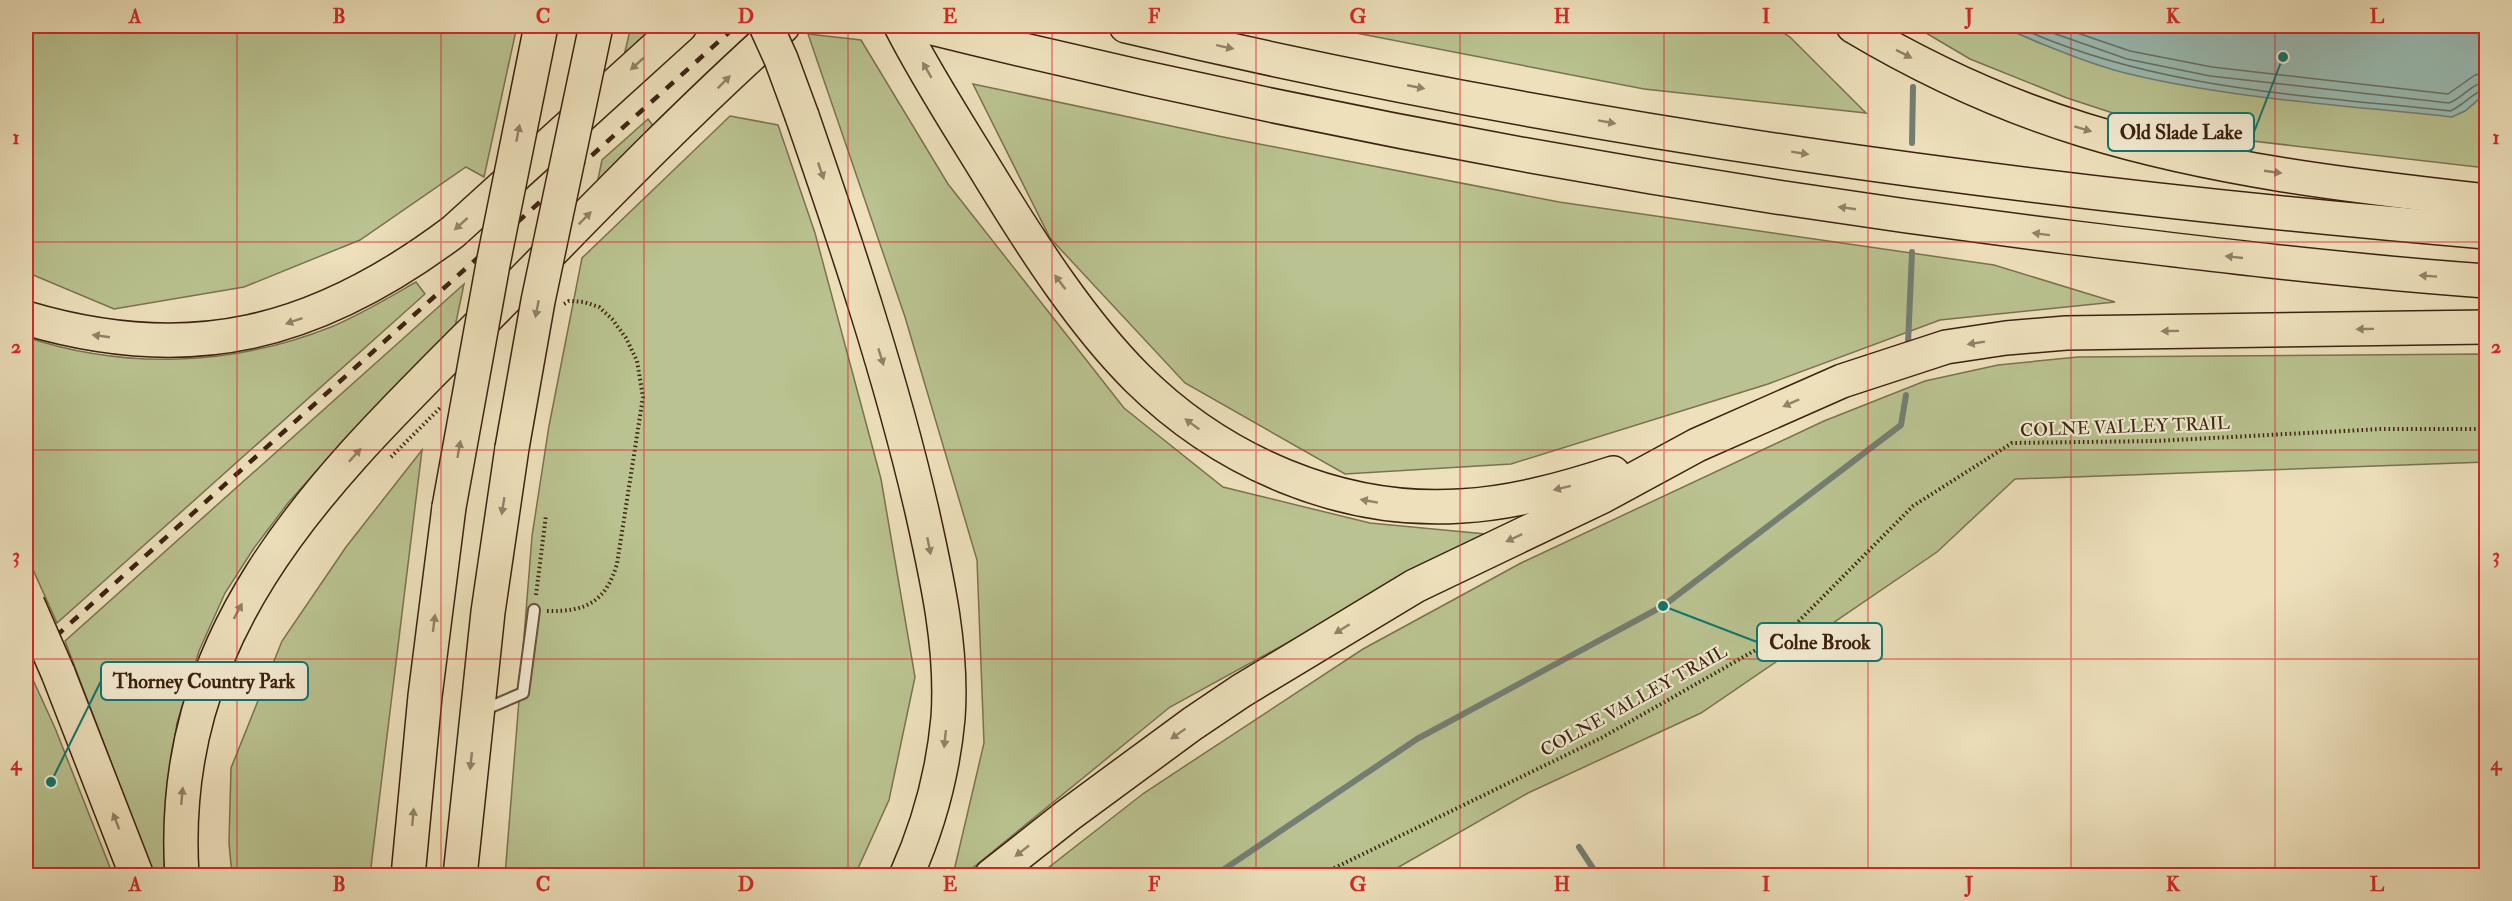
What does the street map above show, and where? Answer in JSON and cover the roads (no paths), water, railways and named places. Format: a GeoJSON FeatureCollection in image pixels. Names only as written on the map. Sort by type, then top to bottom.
{"type":"FeatureCollection","features":[{"type":"Feature","properties":{"kind":"highway"},"geometry":{"type":"LineString","coordinates":[[408,876],[424,707],[449,507],[493,264],[541,26]]}},
{"type":"Feature","properties":{"kind":"highway"},"geometry":{"type":"LineString","coordinates":[[460,876],[489,601],[512,448],[543,278],[596,26]]}},
{"type":"Feature","properties":{"kind":"highway"},"geometry":{"type":"LineString","coordinates":[[26,318],[101,337],[153,341],[205,340],[273,328],[352,297],[453,232],[681,26]]}},
{"type":"Feature","properties":{"kind":"highway"},"geometry":{"type":"LineString","coordinates":[[766,26],[802,116],[885,368],[911,465],[940,603],[949,688],[943,759],[927,824],[906,876]]}},
{"type":"Feature","properties":{"kind":"highway"},"geometry":{"type":"LineString","coordinates":[[182,876],[180,828],[184,777],[202,700],[224,640],[265,566],[305,512],[371,437],[602,201],[783,26]]}},
{"type":"Feature","properties":{"kind":"highway"},"geometry":{"type":"LineString","coordinates":[[901,26],[952,115],[1034,248],[1120,360],[1155,395],[1190,423],[1236,453],[1314,488],[1409,507],[1463,506],[1522,497],[1568,487],[1697,445]]}},
{"type":"Feature","properties":{"kind":"highway"},"geometry":{"type":"LineString","coordinates":[[924,26],[1143,78],[1337,118],[1675,182],[1997,229],[2288,263],[2487,280]]}},
{"type":"Feature","properties":{"kind":"highway"},"geometry":{"type":"LineString","coordinates":[[1126,26],[1267,57],[1539,110],[1856,162],[2189,205],[2487,232]]}},
{"type":"Feature","properties":{"kind":"highway"},"geometry":{"type":"LineString","coordinates":[[1852,26],[1953,79],[2000,99],[2056,121],[2131,143],[2258,170],[2487,201]]}},
{"type":"Feature","properties":{"kind":"highway"},"geometry":{"type":"LineString","coordinates":[[991,876],[1144,758],[1241,691],[1415,586],[1603,496],[1697,445],[1862,374],[1946,347],[2006,338],[2066,333],[2487,327]]}},
{"type":"Feature","properties":{"kind":"highway"},"geometry":{"type":"LineString","coordinates":[[27,601],[58,673],[137,876]]}},
{"type":"Feature","properties":{"kind":"lane"},"geometry":{"type":"LineString","coordinates":[[476,714],[523,693],[534,610]]}},
{"type":"Feature","properties":{"kind":"water"},"geometry":{"type":"Polygon","coordinates":[[[2001,26],[2486,26],[2486,93],[2465,111],[2452,117],[2247,95],[2165,82],[2109,69],[2001,26]]]}},
{"type":"Feature","properties":{"kind":"waterway"},"geometry":{"type":"LineString","coordinates":[[1916,26],[1916,31]]}},
{"type":"Feature","properties":{"kind":"waterway"},"geometry":{"type":"LineString","coordinates":[[1912,143],[1913,87]]}},
{"type":"Feature","properties":{"kind":"waterway"},"geometry":{"type":"LineString","coordinates":[[1908,344],[1912,252]]}},
{"type":"Feature","properties":{"kind":"waterway"},"geometry":{"type":"LineString","coordinates":[[1214,876],[1417,739],[1663,606],[1901,425],[1906,395]]}},
{"type":"Feature","properties":{"kind":"waterway"},"geometry":{"type":"LineString","coordinates":[[1579,847],[1598,876]]}},
{"type":"Feature","properties":{"kind":"railway"},"geometry":{"type":"LineString","coordinates":[[26,663],[736,26]]}},
{"type":"Feature","properties":{"kind":"place","name":"Old Slade Lake"},"geometry":{"type":"Point","coordinates":[2283,57]}},
{"type":"Feature","properties":{"kind":"place","name":"Colne Brook"},"geometry":{"type":"Point","coordinates":[1663,606]}},
{"type":"Feature","properties":{"kind":"place","name":"Thorney Country Park"},"geometry":{"type":"Point","coordinates":[51,782]}}]}
